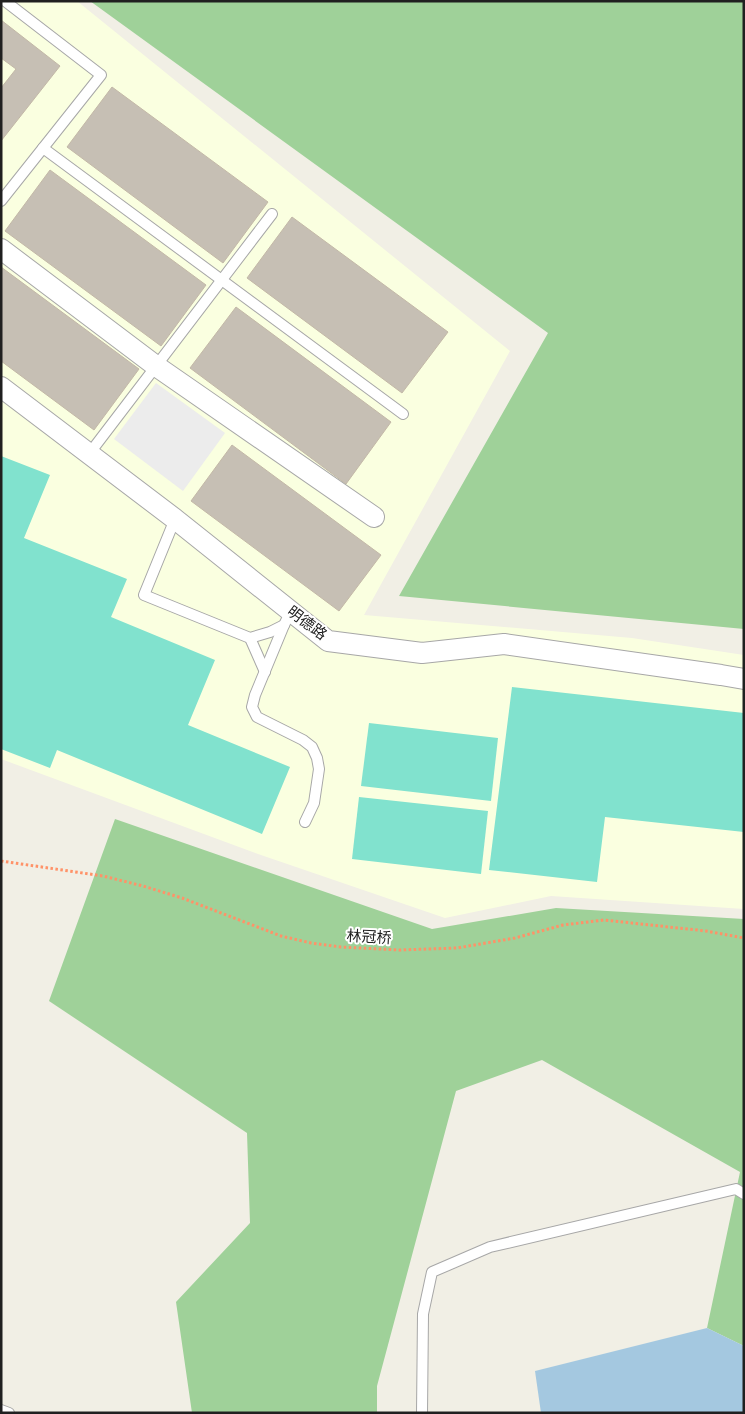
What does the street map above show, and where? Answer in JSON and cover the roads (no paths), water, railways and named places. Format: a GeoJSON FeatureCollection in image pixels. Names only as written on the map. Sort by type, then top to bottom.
{"type":"FeatureCollection","features":[{"type":"Feature","properties":{"kind":"street"},"geometry":{"type":"LineString","coordinates":[[1,249],[156,366],[374,517]]}},
{"type":"Feature","properties":{"kind":"street","name":"明德路"},"geometry":{"type":"LineString","coordinates":[[1,387],[175,519],[288,618],[328,641],[422,653],[504,644],[744,679]]}},
{"type":"Feature","properties":{"kind":"lane"},"geometry":{"type":"LineString","coordinates":[[1,201],[101,75],[5,1]]}},
{"type":"Feature","properties":{"kind":"lane"},"geometry":{"type":"LineString","coordinates":[[43,148],[403,414]]}},
{"type":"Feature","properties":{"kind":"lane"},"geometry":{"type":"LineString","coordinates":[[89,454],[272,214]]}},
{"type":"Feature","properties":{"kind":"lane"},"geometry":{"type":"LineString","coordinates":[[175,519],[144,595],[250,638],[270,632],[288,618]]}},
{"type":"Feature","properties":{"kind":"lane"},"geometry":{"type":"LineString","coordinates":[[288,618],[255,695],[252,707],[257,717],[304,740],[312,747],[317,758],[319,770],[314,803],[304,822]]}},
{"type":"Feature","properties":{"kind":"lane"},"geometry":{"type":"LineString","coordinates":[[250,638],[265,672]]}},
{"type":"Feature","properties":{"kind":"lane"},"geometry":{"type":"LineString","coordinates":[[422,1413],[423,1314],[432,1272],[490,1247],[736,1189],[744,1194]]}},
{"type":"Feature","properties":{"kind":"lane"},"geometry":{"type":"LineString","coordinates":[[1,1410],[8,1413]]}}]}
